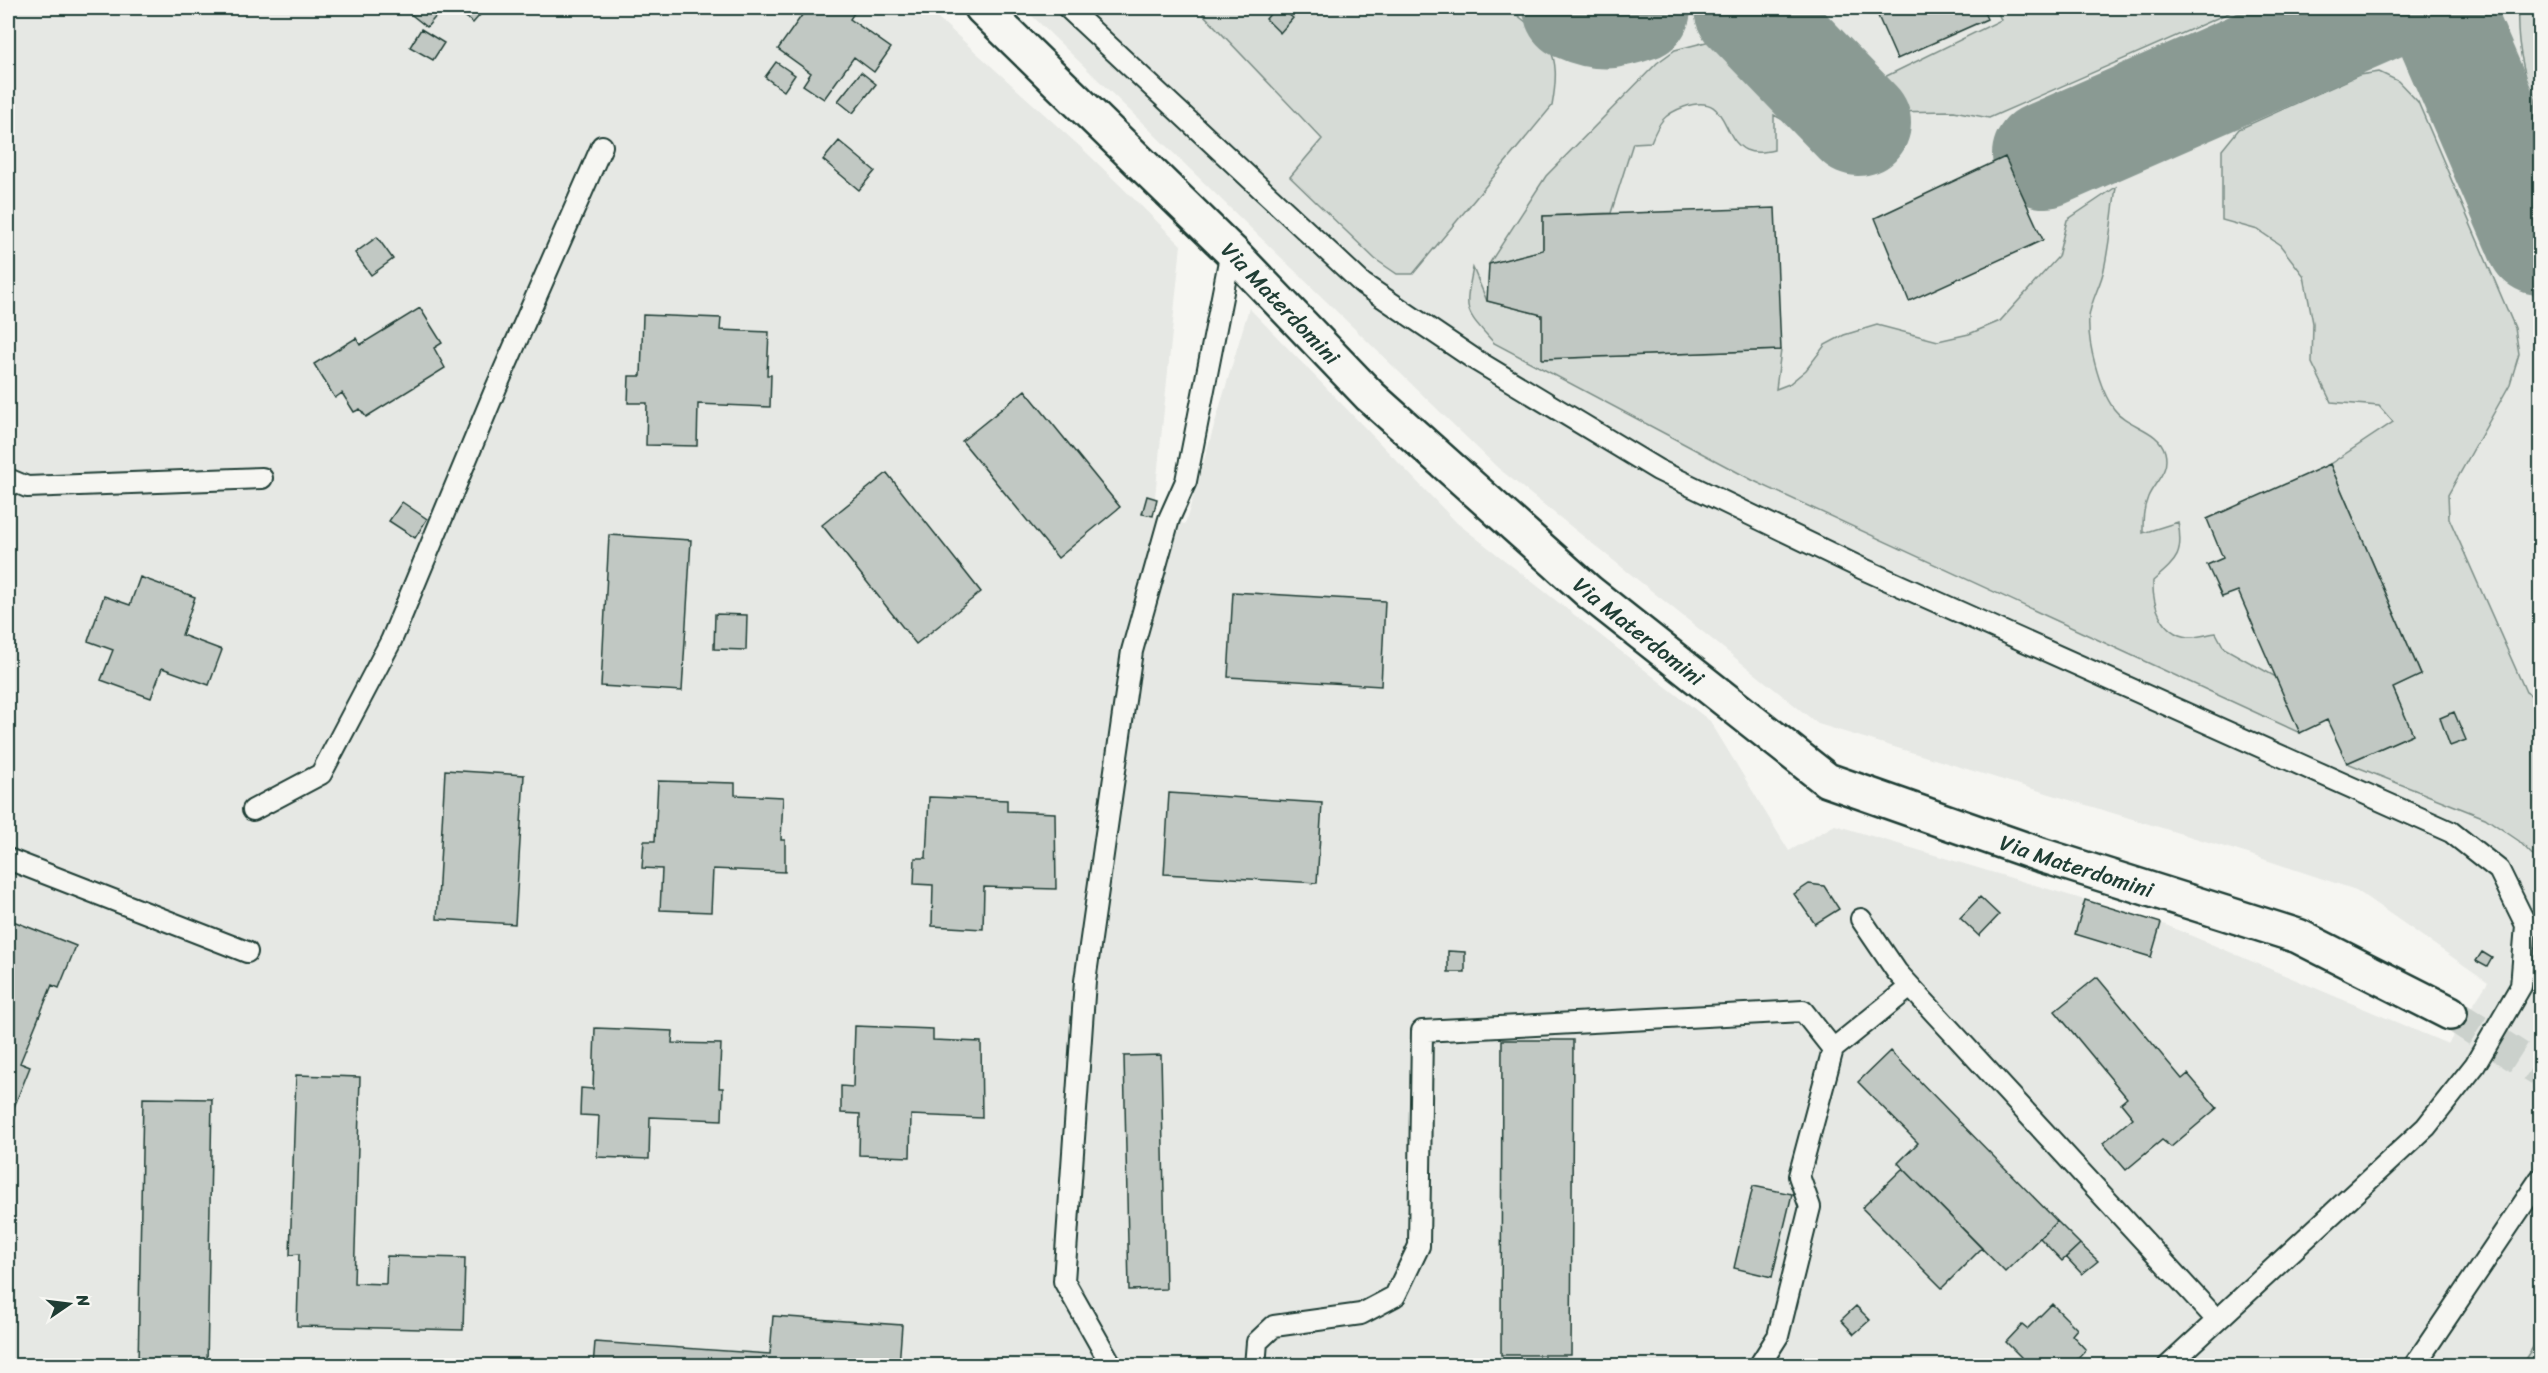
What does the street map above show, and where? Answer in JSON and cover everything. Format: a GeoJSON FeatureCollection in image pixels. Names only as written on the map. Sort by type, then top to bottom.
{"type":"FeatureCollection","features":[{"type":"Feature","properties":{"kind":"street","name":"Via Materdomini"},"geometry":{"type":"LineString","coordinates":[[982,8],[1229,248],[1370,396],[1580,584],[1827,780],[2041,855],[2298,936],[2450,1013]]}},
{"type":"Feature","properties":{"kind":"lane"},"geometry":{"type":"LineString","coordinates":[[1068,8],[1363,284],[1474,359],[1658,470],[1862,568],[2451,832],[2499,870],[2533,928],[2521,986],[2475,1065],[2426,1127],[2168,1365]]}},
{"type":"Feature","properties":{"kind":"lane"},"geometry":{"type":"LineString","coordinates":[[253,810],[321,774],[391,641],[496,388],[602,146]]}},
{"type":"Feature","properties":{"kind":"lane"},"geometry":{"type":"LineString","coordinates":[[1112,1365],[1064,1281],[1085,981],[1132,651],[1169,519],[1229,248]]}},
{"type":"Feature","properties":{"kind":"lane"},"geometry":{"type":"LineString","coordinates":[[8,479],[27,487],[262,478]]}},
{"type":"Feature","properties":{"kind":"lane"},"geometry":{"type":"LineString","coordinates":[[8,859],[247,952]]}},
{"type":"Feature","properties":{"kind":"lane"},"geometry":{"type":"LineString","coordinates":[[1861,919],[1910,987],[2217,1320]]}},
{"type":"Feature","properties":{"kind":"lane"},"geometry":{"type":"LineString","coordinates":[[1759,1365],[1778,1336],[1810,1207],[1799,1176],[1833,1049],[1910,987]]}},
{"type":"Feature","properties":{"kind":"lane"},"geometry":{"type":"LineString","coordinates":[[1255,1365],[1257,1342],[1274,1326],[1361,1314],[1395,1296],[1419,1246],[1422,1031],[1803,1011],[1833,1049]]}},
{"type":"Feature","properties":{"kind":"lane"},"geometry":{"type":"LineString","coordinates":[[2414,1365],[2541,1179]]}},
{"type":"Feature","properties":{"kind":"shaded area"},"geometry":{"type":"Polygon","coordinates":[[[8,8],[927,8],[1086,152],[1181,245],[1153,516],[1185,524],[1249,308],[1457,523],[1710,721],[1789,851],[1835,825],[2161,923],[2448,1044],[2488,982],[2356,890],[2248,854],[1818,724],[1498,468],[1024,8],[2540,8],[2540,1365],[8,1365],[8,8]]]}},
{"type":"Feature","properties":{"kind":"shaded area"},"geometry":{"type":"Polygon","coordinates":[[[1210,8],[1508,8],[1534,29],[1550,48],[1555,72],[1552,106],[1413,274],[1397,274],[1375,259],[1290,177],[1322,139],[1203,14],[1210,8]]]}},
{"type":"Feature","properties":{"kind":"shaded area"},"geometry":{"type":"Polygon","coordinates":[[[1996,8],[2240,8],[1989,118],[1954,111],[1883,112],[1858,90],[2001,20],[1996,8]]]}},
{"type":"Feature","properties":{"kind":"shaded area"},"geometry":{"type":"Polygon","coordinates":[[[2518,8],[2540,8],[2540,116],[2523,63],[2518,36],[2518,8]]]}},
{"type":"Feature","properties":{"kind":"shaded area"},"geometry":{"type":"Polygon","coordinates":[[[1710,41],[1732,45],[1752,53],[1784,74],[1798,88],[1837,138],[1817,155],[1792,125],[1774,115],[1774,150],[1753,152],[1737,144],[1717,110],[1709,105],[1699,104],[1684,107],[1663,120],[1651,142],[1633,143],[1611,213],[1543,216],[1543,250],[1489,264],[1546,176],[1657,63],[1675,50],[1710,41]]]}},
{"type":"Feature","properties":{"kind":"shaded area"},"geometry":{"type":"Polygon","coordinates":[[[2379,72],[2398,81],[2418,102],[2515,328],[2519,354],[2510,384],[2448,495],[2449,518],[2526,692],[2540,701],[2540,863],[2519,841],[2485,818],[2347,763],[2412,734],[2393,688],[2421,675],[2330,464],[2393,422],[2379,406],[2331,402],[2312,363],[2313,323],[2304,276],[2280,245],[2258,230],[2222,220],[2222,150],[2239,129],[2359,75],[2379,72]]]}},
{"type":"Feature","properties":{"kind":"shaded area"},"geometry":{"type":"Polygon","coordinates":[[[2116,187],[2104,269],[2089,317],[2090,339],[2103,390],[2114,409],[2156,438],[2162,444],[2165,452],[2164,471],[2151,491],[2145,506],[2143,533],[2178,522],[2180,542],[2173,562],[2153,581],[2157,608],[2165,624],[2179,635],[2191,637],[2216,633],[2224,648],[2276,677],[2300,733],[1754,481],[1494,343],[1469,310],[1468,294],[1473,268],[1487,301],[1542,315],[1543,359],[1781,350],[1776,389],[1789,384],[1806,370],[1825,345],[1844,335],[1877,325],[1938,341],[1969,334],[2000,321],[2058,257],[2067,220],[2116,187]]]}},
{"type":"Feature","properties":{"kind":"shaded area"},"geometry":{"type":"Polygon","coordinates":[[[2540,1337],[2540,1365],[2521,1365],[2540,1337]]]}},
{"type":"Feature","properties":{"kind":"building"},"geometry":{"type":"Polygon","coordinates":[[[403,8],[443,8],[427,27],[403,8]]]}},
{"type":"Feature","properties":{"kind":"building"},"geometry":{"type":"Polygon","coordinates":[[[455,8],[486,8],[473,23],[455,8]]]}},
{"type":"Feature","properties":{"kind":"building"},"geometry":{"type":"Polygon","coordinates":[[[486,8],[498,8],[493,14],[486,8]]]}},
{"type":"Feature","properties":{"kind":"building"},"geometry":{"type":"Polygon","coordinates":[[[807,8],[853,8],[856,10],[850,19],[891,48],[874,72],[854,57],[824,99],[803,85],[811,73],[778,49],[807,8]]]}},
{"type":"Feature","properties":{"kind":"building"},"geometry":{"type":"Polygon","coordinates":[[[1275,8],[1280,8],[1293,18],[1280,33],[1266,19],[1275,8]]]}},
{"type":"Feature","properties":{"kind":"building"},"geometry":{"type":"Polygon","coordinates":[[[1897,8],[1982,8],[1987,19],[1897,59],[1878,16],[1897,8]]]}},
{"type":"Feature","properties":{"kind":"building"},"geometry":{"type":"Polygon","coordinates":[[[421,29],[444,43],[433,60],[410,47],[421,29]]]}},
{"type":"Feature","properties":{"kind":"building"},"geometry":{"type":"Polygon","coordinates":[[[776,62],[795,75],[784,91],[765,77],[776,62]]]}},
{"type":"Feature","properties":{"kind":"building"},"geometry":{"type":"Polygon","coordinates":[[[861,72],[876,84],[853,113],[838,101],[861,72]]]}},
{"type":"Feature","properties":{"kind":"building"},"geometry":{"type":"Polygon","coordinates":[[[839,141],[875,171],[859,190],[823,160],[839,141]]]}},
{"type":"Feature","properties":{"kind":"building"},"geometry":{"type":"Polygon","coordinates":[[[2005,157],[2043,240],[1909,301],[1875,218],[2005,157]]]}},
{"type":"Feature","properties":{"kind":"building"},"geometry":{"type":"Polygon","coordinates":[[[1775,208],[1781,350],[1542,359],[1542,315],[1487,301],[1489,264],[1543,250],[1543,216],[1775,208]]]}},
{"type":"Feature","properties":{"kind":"building"},"geometry":{"type":"Polygon","coordinates":[[[377,237],[393,259],[371,275],[355,253],[377,237]]]}},
{"type":"Feature","properties":{"kind":"building"},"geometry":{"type":"Polygon","coordinates":[[[420,308],[442,343],[434,348],[445,368],[366,417],[360,409],[354,412],[342,393],[335,398],[314,364],[356,338],[360,345],[420,308]]]}},
{"type":"Feature","properties":{"kind":"building"},"geometry":{"type":"Polygon","coordinates":[[[643,315],[721,318],[720,330],[769,332],[767,375],[771,375],[770,407],[698,404],[697,446],[646,445],[647,403],[628,403],[629,376],[641,376],[643,315]]]}},
{"type":"Feature","properties":{"kind":"building"},"geometry":{"type":"Polygon","coordinates":[[[1025,390],[1120,507],[1058,558],[962,441],[1025,390]]]}},
{"type":"Feature","properties":{"kind":"building"},"geometry":{"type":"Polygon","coordinates":[[[2330,464],[2421,675],[2393,688],[2413,734],[2347,763],[2327,720],[2300,733],[2238,591],[2222,597],[2207,565],[2223,558],[2207,519],[2330,464]]]}},
{"type":"Feature","properties":{"kind":"building"},"geometry":{"type":"Polygon","coordinates":[[[887,473],[981,592],[916,644],[822,525],[887,473]]]}},
{"type":"Feature","properties":{"kind":"building"},"geometry":{"type":"Polygon","coordinates":[[[1147,496],[1157,499],[1153,516],[1142,514],[1147,496]]]}},
{"type":"Feature","properties":{"kind":"building"},"geometry":{"type":"Polygon","coordinates":[[[402,502],[427,519],[415,538],[389,521],[402,502]]]}},
{"type":"Feature","properties":{"kind":"building"},"geometry":{"type":"Polygon","coordinates":[[[609,535],[691,540],[682,691],[601,686],[609,535]]]}},
{"type":"Feature","properties":{"kind":"building"},"geometry":{"type":"Polygon","coordinates":[[[140,577],[195,597],[182,635],[222,650],[209,685],[162,668],[151,698],[101,680],[113,650],[88,641],[104,596],[130,605],[140,577]]]}},
{"type":"Feature","properties":{"kind":"building"},"geometry":{"type":"Polygon","coordinates":[[[1233,592],[1385,601],[1381,686],[1228,677],[1233,592]]]}},
{"type":"Feature","properties":{"kind":"building"},"geometry":{"type":"Polygon","coordinates":[[[715,614],[747,615],[746,650],[714,649],[715,614]]]}},
{"type":"Feature","properties":{"kind":"building"},"geometry":{"type":"Polygon","coordinates":[[[2454,712],[2466,740],[2450,746],[2440,718],[2454,712]]]}},
{"type":"Feature","properties":{"kind":"building"},"geometry":{"type":"Polygon","coordinates":[[[445,770],[524,775],[515,924],[437,919],[445,770]]]}},
{"type":"Feature","properties":{"kind":"building"},"geometry":{"type":"Polygon","coordinates":[[[658,781],[735,783],[735,795],[783,797],[781,840],[785,840],[785,872],[713,869],[711,912],[660,910],[662,869],[642,868],[644,841],[655,841],[658,781]]]}},
{"type":"Feature","properties":{"kind":"building"},"geometry":{"type":"Polygon","coordinates":[[[1169,793],[1322,803],[1317,883],[1164,874],[1169,793]]]}},
{"type":"Feature","properties":{"kind":"building"},"geometry":{"type":"Polygon","coordinates":[[[929,797],[1007,800],[1007,811],[1055,813],[1056,889],[984,887],[983,929],[932,926],[933,885],[914,884],[915,858],[926,858],[929,797]]]}},
{"type":"Feature","properties":{"kind":"building"},"geometry":{"type":"Polygon","coordinates":[[[1809,884],[1824,886],[1839,909],[1815,924],[1794,894],[1809,884]]]}},
{"type":"Feature","properties":{"kind":"building"},"geometry":{"type":"Polygon","coordinates":[[[1980,897],[1999,915],[1979,936],[1960,918],[1980,897]]]}},
{"type":"Feature","properties":{"kind":"building"},"geometry":{"type":"Polygon","coordinates":[[[2085,900],[2161,923],[2151,957],[2075,934],[2085,900]]]}},
{"type":"Feature","properties":{"kind":"building"},"geometry":{"type":"Polygon","coordinates":[[[8,919],[76,946],[59,988],[52,985],[20,1063],[30,1067],[14,1107],[8,1105],[8,919]]]}},
{"type":"Feature","properties":{"kind":"building"},"geometry":{"type":"Polygon","coordinates":[[[1448,951],[1465,952],[1465,972],[1448,972],[1448,951]]]}},
{"type":"Feature","properties":{"kind":"building"},"geometry":{"type":"Polygon","coordinates":[[[2482,952],[2492,958],[2487,967],[2476,961],[2482,952]]]}},
{"type":"Feature","properties":{"kind":"building"},"geometry":{"type":"Polygon","coordinates":[[[2097,977],[2182,1079],[2188,1074],[2217,1108],[2171,1147],[2162,1140],[2126,1170],[2103,1143],[2133,1118],[2121,1103],[2127,1098],[2055,1011],[2097,977]]]}},
{"type":"Feature","properties":{"kind":"building"},"geometry":{"type":"Polygon","coordinates":[[[855,1026],[933,1029],[933,1040],[981,1042],[982,1118],[911,1115],[910,1157],[859,1155],[860,1114],[841,1113],[841,1086],[853,1087],[855,1026]]]}},
{"type":"Feature","properties":{"kind":"building"},"geometry":{"type":"Polygon","coordinates":[[[595,1028],[673,1031],[672,1043],[721,1044],[719,1088],[723,1088],[722,1120],[650,1117],[649,1159],[597,1157],[599,1116],[580,1115],[581,1088],[593,1089],[595,1028]]]}},
{"type":"Feature","properties":{"kind":"building"},"geometry":{"type":"Polygon","coordinates":[[[1502,1040],[1573,1040],[1571,1355],[1501,1355],[1502,1040]]]}},
{"type":"Feature","properties":{"kind":"building"},"geometry":{"type":"Polygon","coordinates":[[[1890,1051],[2057,1221],[2005,1272],[1898,1163],[1918,1143],[1858,1082],[1890,1051]]]}},
{"type":"Feature","properties":{"kind":"building"},"geometry":{"type":"Polygon","coordinates":[[[1161,1055],[1166,1289],[1129,1290],[1124,1056],[1161,1055]]]}},
{"type":"Feature","properties":{"kind":"building"},"geometry":{"type":"Polygon","coordinates":[[[296,1075],[360,1077],[354,1283],[386,1284],[387,1256],[465,1258],[463,1330],[297,1326],[299,1254],[290,1255],[296,1075]]]}},
{"type":"Feature","properties":{"kind":"building"},"geometry":{"type":"Polygon","coordinates":[[[143,1098],[212,1099],[207,1366],[138,1366],[143,1098]]]}},
{"type":"Feature","properties":{"kind":"building"},"geometry":{"type":"Polygon","coordinates":[[[1903,1168],[1982,1248],[1942,1288],[1862,1208],[1903,1168]]]}},
{"type":"Feature","properties":{"kind":"building"},"geometry":{"type":"Polygon","coordinates":[[[1753,1186],[1792,1194],[1772,1277],[1734,1268],[1753,1186]]]}},
{"type":"Feature","properties":{"kind":"building"},"geometry":{"type":"Polygon","coordinates":[[[2057,1221],[2080,1244],[2062,1261],[2040,1238],[2057,1221]]]}},
{"type":"Feature","properties":{"kind":"building"},"geometry":{"type":"Polygon","coordinates":[[[2080,1244],[2098,1261],[2082,1274],[2066,1257],[2080,1244]]]}},
{"type":"Feature","properties":{"kind":"building"},"geometry":{"type":"Polygon","coordinates":[[[2052,1304],[2077,1329],[2072,1335],[2086,1350],[2071,1366],[2030,1366],[2006,1342],[2022,1325],[2027,1329],[2052,1304]]]}},
{"type":"Feature","properties":{"kind":"building"},"geometry":{"type":"Polygon","coordinates":[[[1856,1306],[1870,1320],[1854,1334],[1841,1320],[1856,1306]]]}},
{"type":"Feature","properties":{"kind":"building"},"geometry":{"type":"Polygon","coordinates":[[[773,1316],[902,1325],[899,1366],[593,1366],[595,1342],[770,1354],[773,1316]]]}},
{"type":"Feature","properties":{"kind":"taxiway"},"geometry":{"type":"LineString","coordinates":[[1576,8],[1592,14],[1607,16],[1638,8]]}},
{"type":"Feature","properties":{"kind":"taxiway"},"geometry":{"type":"LineString","coordinates":[[1747,8],[1858,123]]}},
{"type":"Feature","properties":{"kind":"taxiway"},"geometry":{"type":"LineString","coordinates":[[2045,155],[2380,8]]}},
{"type":"Feature","properties":{"kind":"taxiway"},"geometry":{"type":"LineString","coordinates":[[2439,8],[2540,242]]}},
{"type":"Feature","properties":{"kind":"tunnel"},"geometry":{"type":"LineString","coordinates":[[2450,1013],[2540,1071]]}}]}
